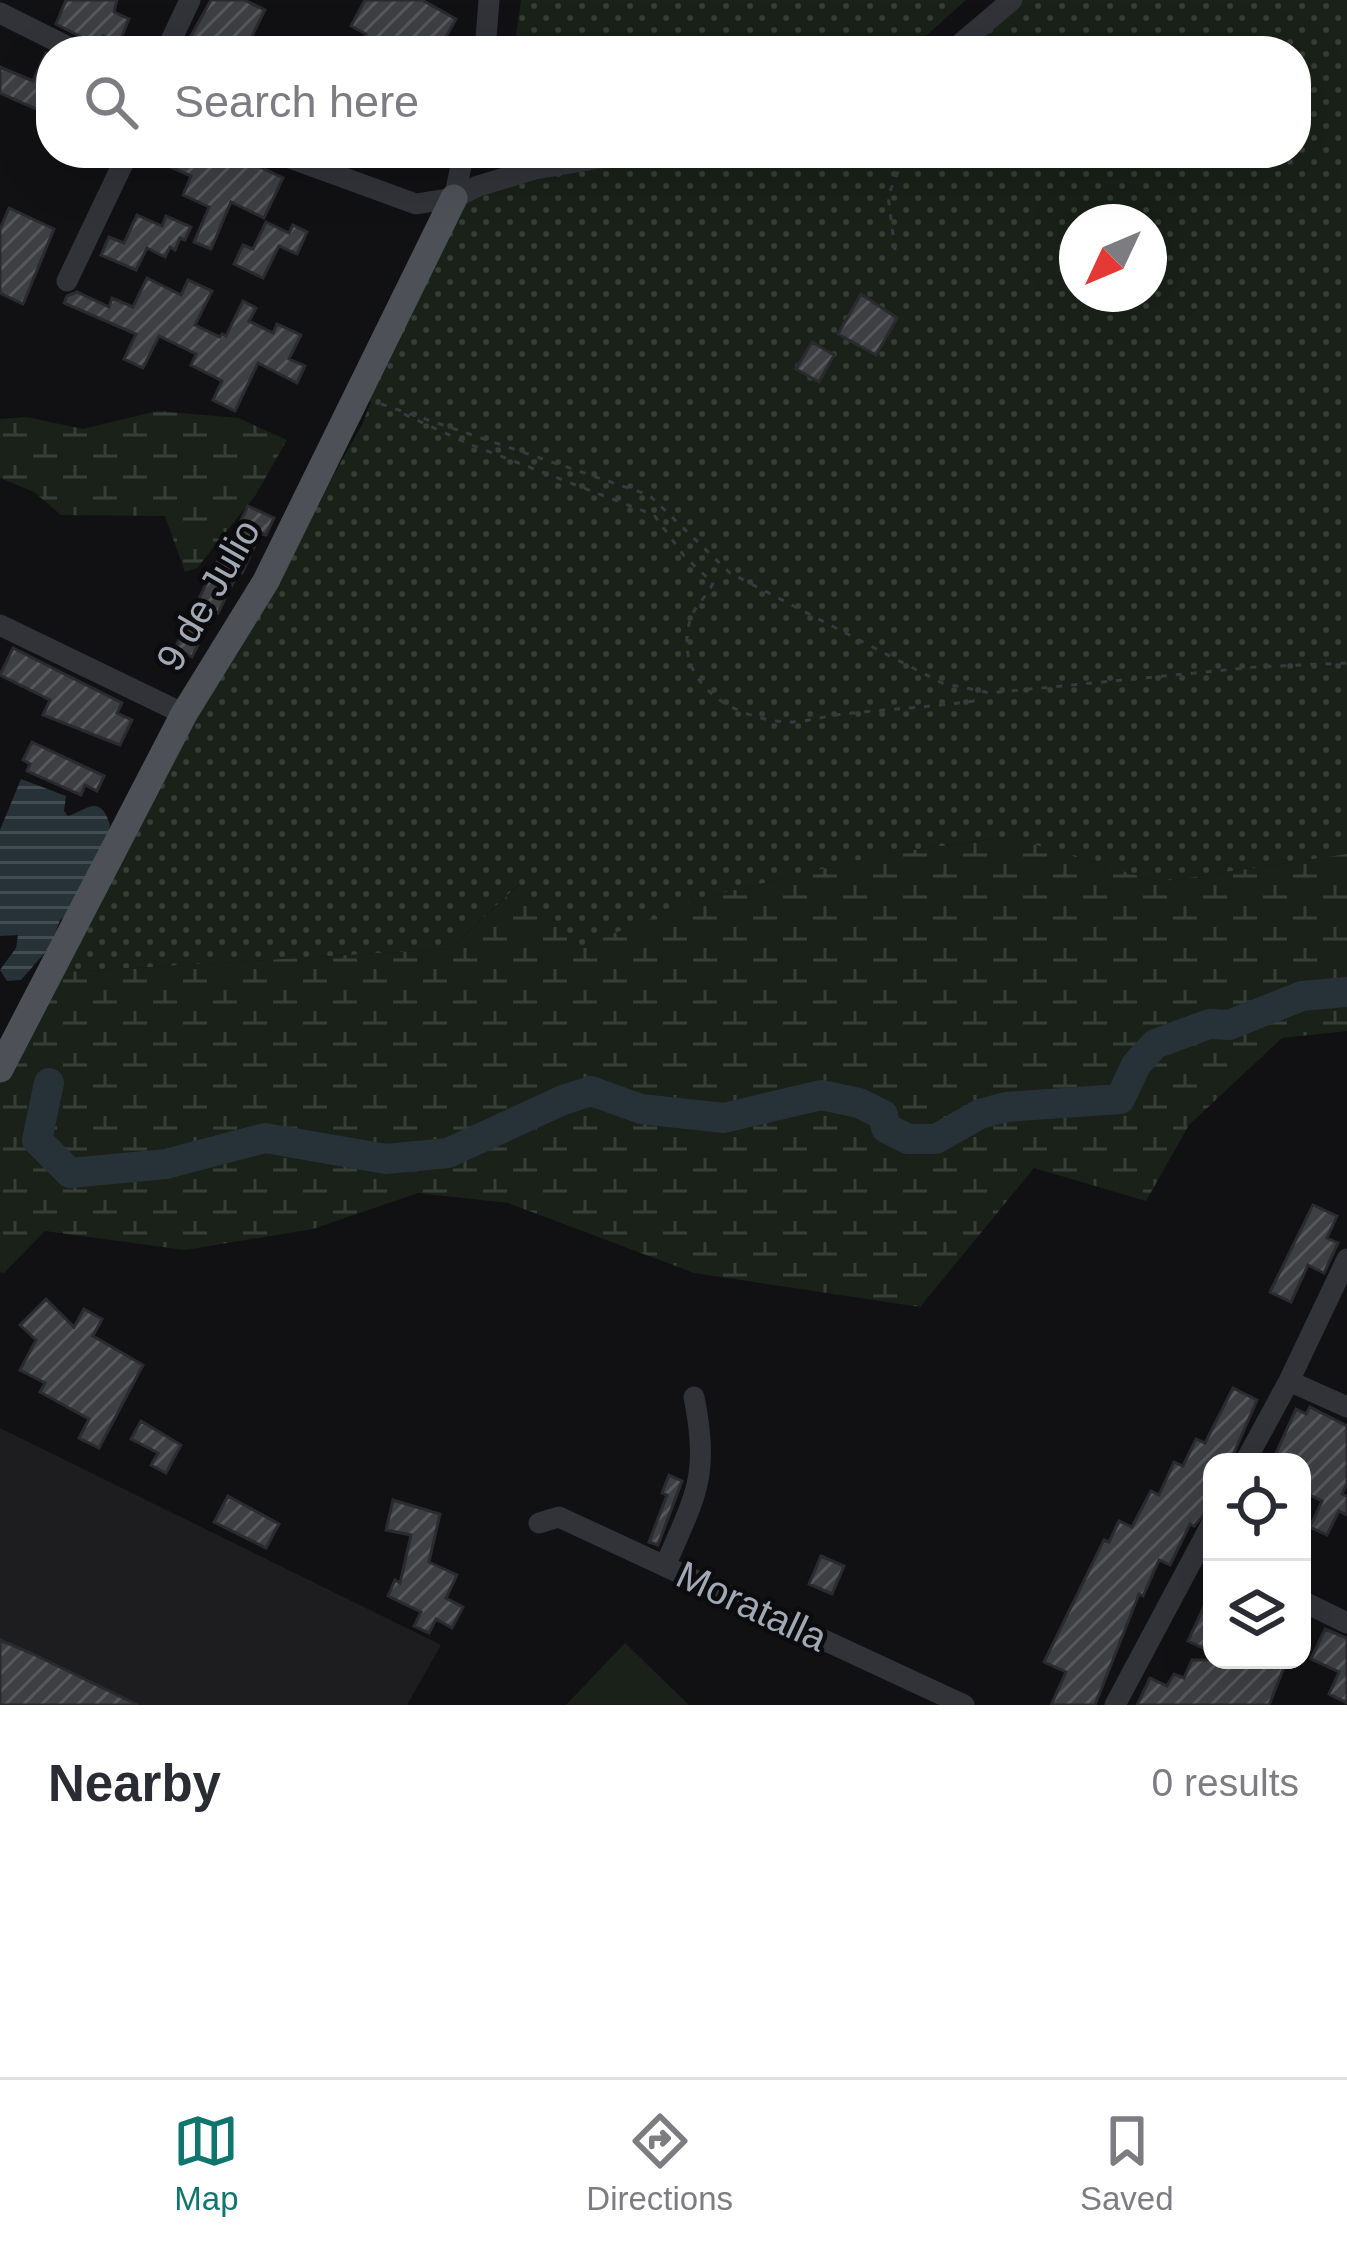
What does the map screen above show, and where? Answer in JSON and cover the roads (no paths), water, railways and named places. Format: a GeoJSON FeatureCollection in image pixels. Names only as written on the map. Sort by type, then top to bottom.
{"type":"FeatureCollection","features":[{"type":"Feature","properties":{"kind":"main road","name":"9 de Julio"},"geometry":{"type":"LineString","coordinates":[[0,1069],[184,714],[266,581],[454,198]]}},
{"type":"Feature","properties":{"kind":"street"},"geometry":{"type":"LineString","coordinates":[[173,36],[190,0]]}},
{"type":"Feature","properties":{"kind":"street"},"geometry":{"type":"LineString","coordinates":[[486,36],[489,0]]}},
{"type":"Feature","properties":{"kind":"street"},"geometry":{"type":"LineString","coordinates":[[970,36],[1012,0]]}},
{"type":"Feature","properties":{"kind":"street"},"geometry":{"type":"LineString","coordinates":[[0,14],[45,36]]}},
{"type":"Feature","properties":{"kind":"street"},"geometry":{"type":"LineString","coordinates":[[67,281],[121,168]]}},
{"type":"Feature","properties":{"kind":"street"},"geometry":{"type":"LineString","coordinates":[[317,168],[416,204],[454,198],[541,168]]}},
{"type":"Feature","properties":{"kind":"street","name":"9 de Julio"},"geometry":{"type":"LineString","coordinates":[[454,198],[461,168]]}},
{"type":"Feature","properties":{"kind":"street"},"geometry":{"type":"LineString","coordinates":[[0,625],[184,714]]}},
{"type":"Feature","properties":{"kind":"street"},"geometry":{"type":"LineString","coordinates":[[1250,1453],[1347,1259]]}},
{"type":"Feature","properties":{"kind":"street"},"geometry":{"type":"LineString","coordinates":[[1289,1381],[1347,1407]]}},
{"type":"Feature","properties":{"kind":"street"},"geometry":{"type":"LineString","coordinates":[[665,1566],[702,1473],[702,1438],[694,1397]]}},
{"type":"Feature","properties":{"kind":"street","name":"Moratalla"},"geometry":{"type":"LineString","coordinates":[[539,1523],[559,1517],[964,1705]]}},
{"type":"Feature","properties":{"kind":"street"},"geometry":{"type":"LineString","coordinates":[[1115,1705],[1203,1556]]}},
{"type":"Feature","properties":{"kind":"street"},"geometry":{"type":"LineString","coordinates":[[1311,1605],[1347,1623]]}},
{"type":"Feature","properties":{"kind":"waterway"},"geometry":{"type":"LineString","coordinates":[[49,1083],[37,1140],[70,1173],[166,1164],[265,1138],[386,1159],[448,1153],[591,1091],[641,1109],[724,1118],[821,1095],[859,1103],[883,1115],[886,1128],[908,1139],[936,1139],[980,1114],[1006,1107],[1120,1099],[1136,1065],[1155,1044],[1209,1024],[1229,1025],[1302,996],[1347,992]]}}]}
